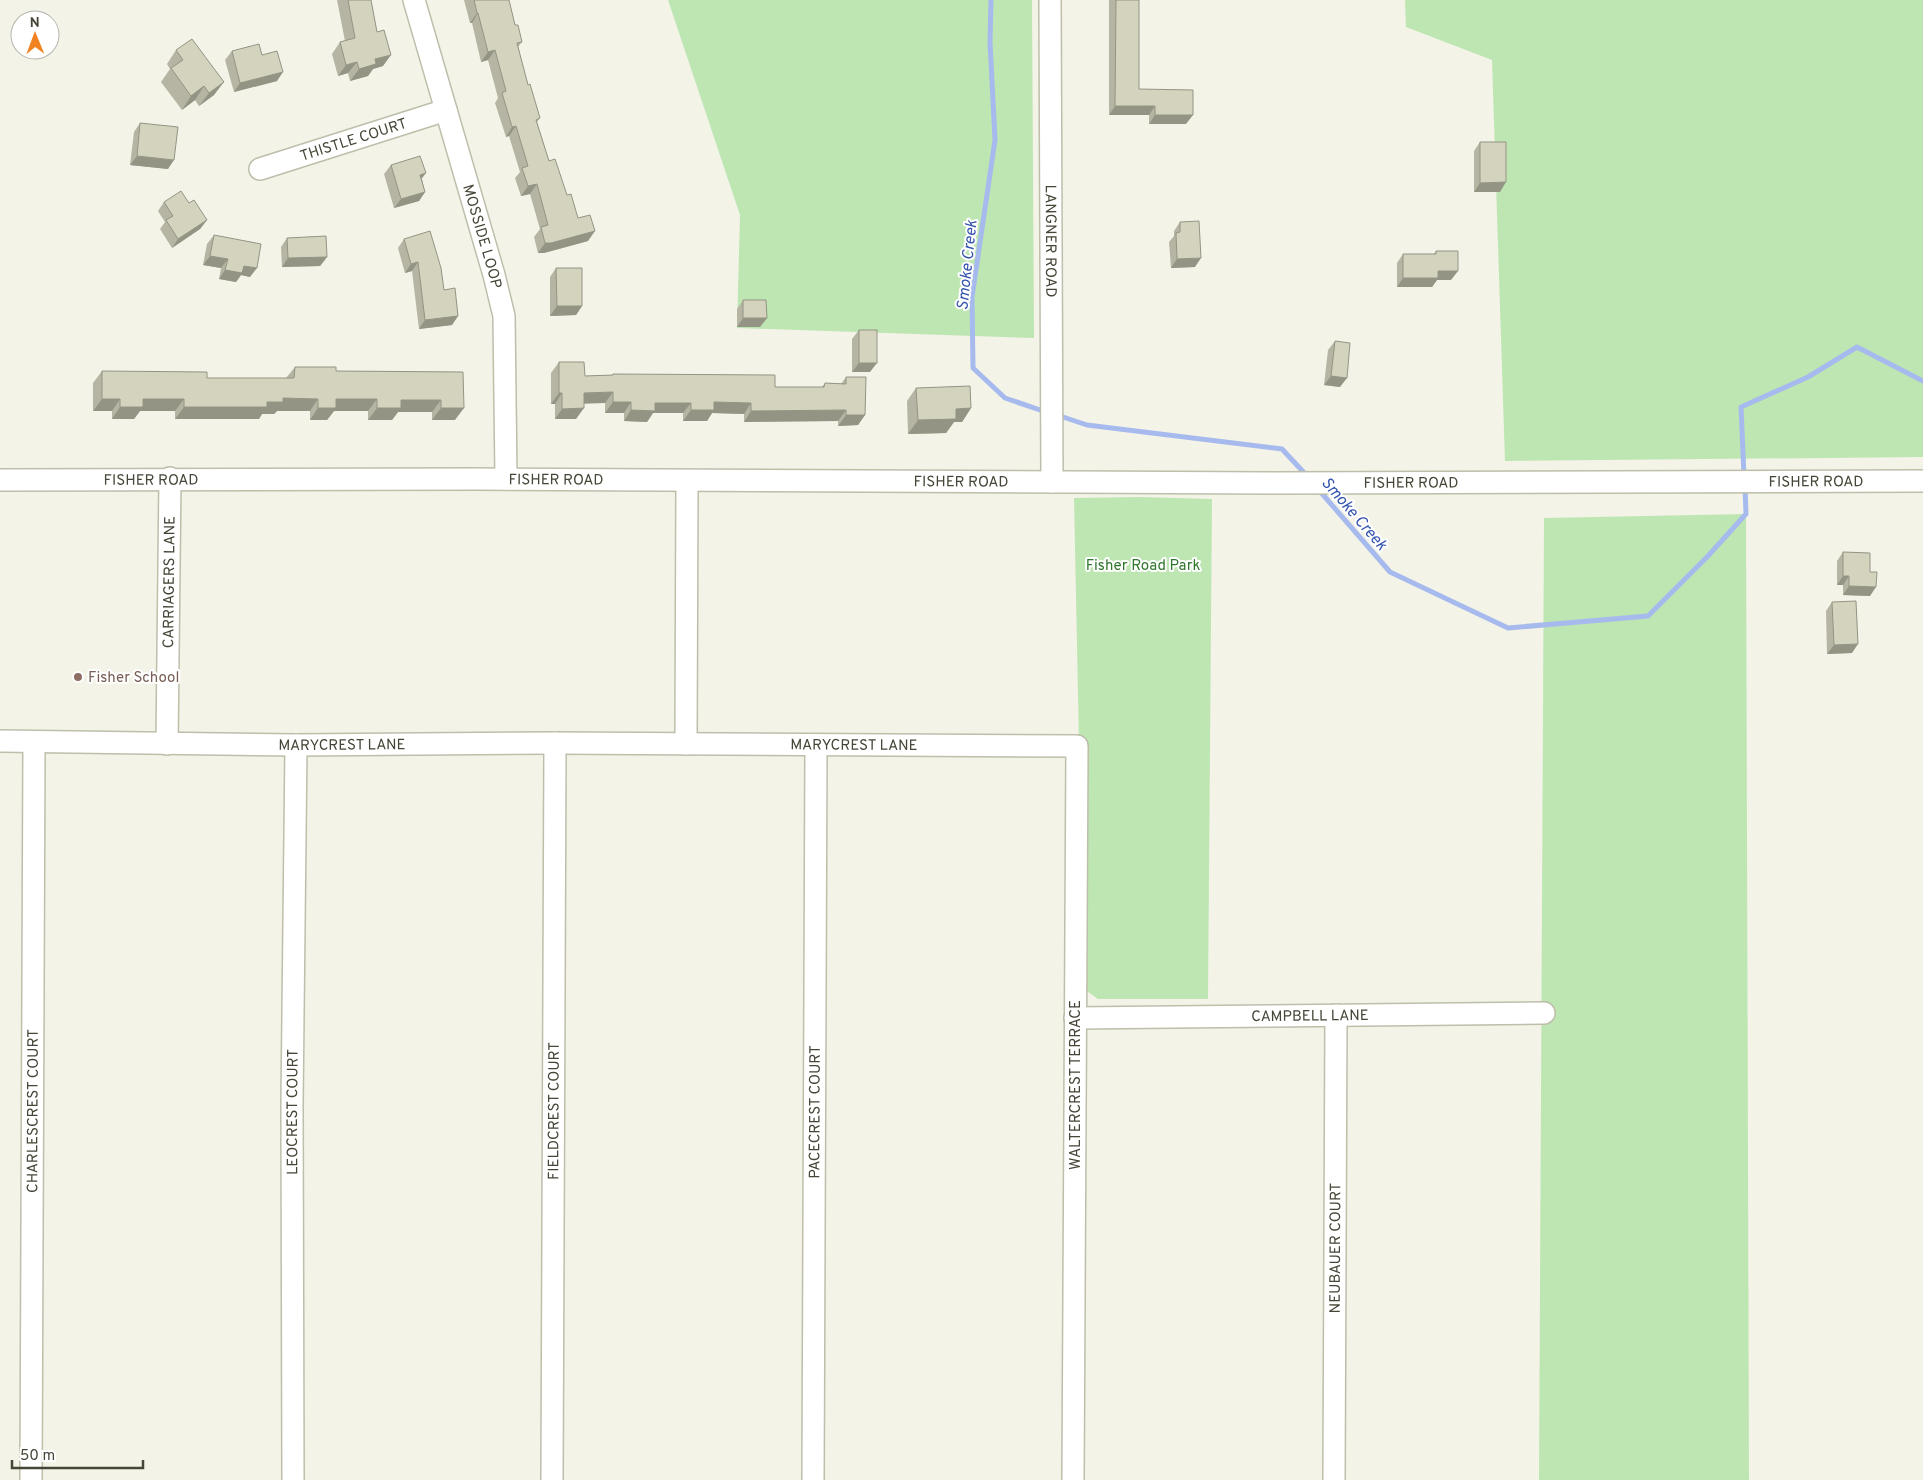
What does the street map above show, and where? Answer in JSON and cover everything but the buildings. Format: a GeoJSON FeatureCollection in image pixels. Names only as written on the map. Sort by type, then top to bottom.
{"type":"FeatureCollection","features":[{"type":"Feature","properties":{"kind":"street","name":"MOSSIDE LOOP"},"geometry":{"type":"LineString","coordinates":[[414,0],[494,275],[504,316],[506,479]]}},
{"type":"Feature","properties":{"kind":"street","name":"LANGNER ROAD"},"geometry":{"type":"LineString","coordinates":[[1050,0],[1052,482]]}},
{"type":"Feature","properties":{"kind":"street","name":"THISTLE COURT"},"geometry":{"type":"LineString","coordinates":[[260,169],[446,110]]}},
{"type":"Feature","properties":{"kind":"street","name":"FISHER ROAD"},"geometry":{"type":"LineString","coordinates":[[0,480],[170,478],[1277,483],[1923,481]]}},
{"type":"Feature","properties":{"kind":"street","name":"CARRIAGERS LANE"},"geometry":{"type":"LineString","coordinates":[[167,744],[170,478]]}},
{"type":"Feature","properties":{"kind":"street"},"geometry":{"type":"LineString","coordinates":[[686,744],[687,480]]}},
{"type":"Feature","properties":{"kind":"street","name":"MARYCREST LANE"},"geometry":{"type":"LineString","coordinates":[[0,741],[296,745],[555,743],[1021,745]]}},
{"type":"Feature","properties":{"kind":"street","name":"CHARLESCREST COURT"},"geometry":{"type":"LineString","coordinates":[[31,1480],[34,742]]}},
{"type":"Feature","properties":{"kind":"street","name":"FIELDCREST COURT"},"geometry":{"type":"LineString","coordinates":[[552,1480],[555,743]]}},
{"type":"Feature","properties":{"kind":"street","name":"LEOCREST COURT"},"geometry":{"type":"LineString","coordinates":[[292,1480],[292,1104],[296,745]]}},
{"type":"Feature","properties":{"kind":"street","name":"PACECREST COURT"},"geometry":{"type":"LineString","coordinates":[[813,1480],[816,745]]}},
{"type":"Feature","properties":{"kind":"street","name":"WALTERCREST TERRACE"},"geometry":{"type":"LineString","coordinates":[[1021,745],[1077,746],[1073,1480]]}},
{"type":"Feature","properties":{"kind":"street","name":"CAMPBELL LANE"},"geometry":{"type":"LineString","coordinates":[[1075,1018],[1544,1013]]}},
{"type":"Feature","properties":{"kind":"street","name":"NEUBAUER COURT"},"geometry":{"type":"LineString","coordinates":[[1334,1480],[1336,1015]]}},
{"type":"Feature","properties":{"kind":"green space"},"geometry":{"type":"Polygon","coordinates":[[[668,0],[1032,0],[1034,338],[737,328],[740,215],[668,0]]]}},
{"type":"Feature","properties":{"kind":"green space"},"geometry":{"type":"Polygon","coordinates":[[[1405,0],[1923,0],[1923,457],[1505,461],[1492,60],[1406,27],[1405,0]]]}},
{"type":"Feature","properties":{"kind":"green space","name":"Fisher Road Park"},"geometry":{"type":"Polygon","coordinates":[[[1074,498],[1212,499],[1208,999],[1098,999],[1084,989],[1074,498]]]}},
{"type":"Feature","properties":{"kind":"green space"},"geometry":{"type":"Polygon","coordinates":[[[1746,514],[1749,1480],[1539,1480],[1544,518],[1746,514]]]}},
{"type":"Feature","properties":{"kind":"waterway","name":"Smoke Creek"},"geometry":{"type":"LineString","coordinates":[[991,0],[990,42],[995,140],[972,297],[973,368],[1005,398],[1046,412]]}},
{"type":"Feature","properties":{"kind":"waterway","name":"Smoke Creek"},"geometry":{"type":"LineString","coordinates":[[1744,476],[1741,407],[1808,377],[1857,347],[1923,381]]}},
{"type":"Feature","properties":{"kind":"waterway","name":"Smoke Creek"},"geometry":{"type":"LineString","coordinates":[[1057,415],[1087,425],[1282,449],[1308,477]]}},
{"type":"Feature","properties":{"kind":"waterway","name":"Smoke Creek"},"geometry":{"type":"LineString","coordinates":[[1318,489],[1390,572],[1508,628],[1648,616],[1707,557],[1746,514],[1745,487]]}},
{"type":"Feature","properties":{"kind":"place","name":"Fisher School"},"geometry":{"type":"Point","coordinates":[78,677]}}]}
